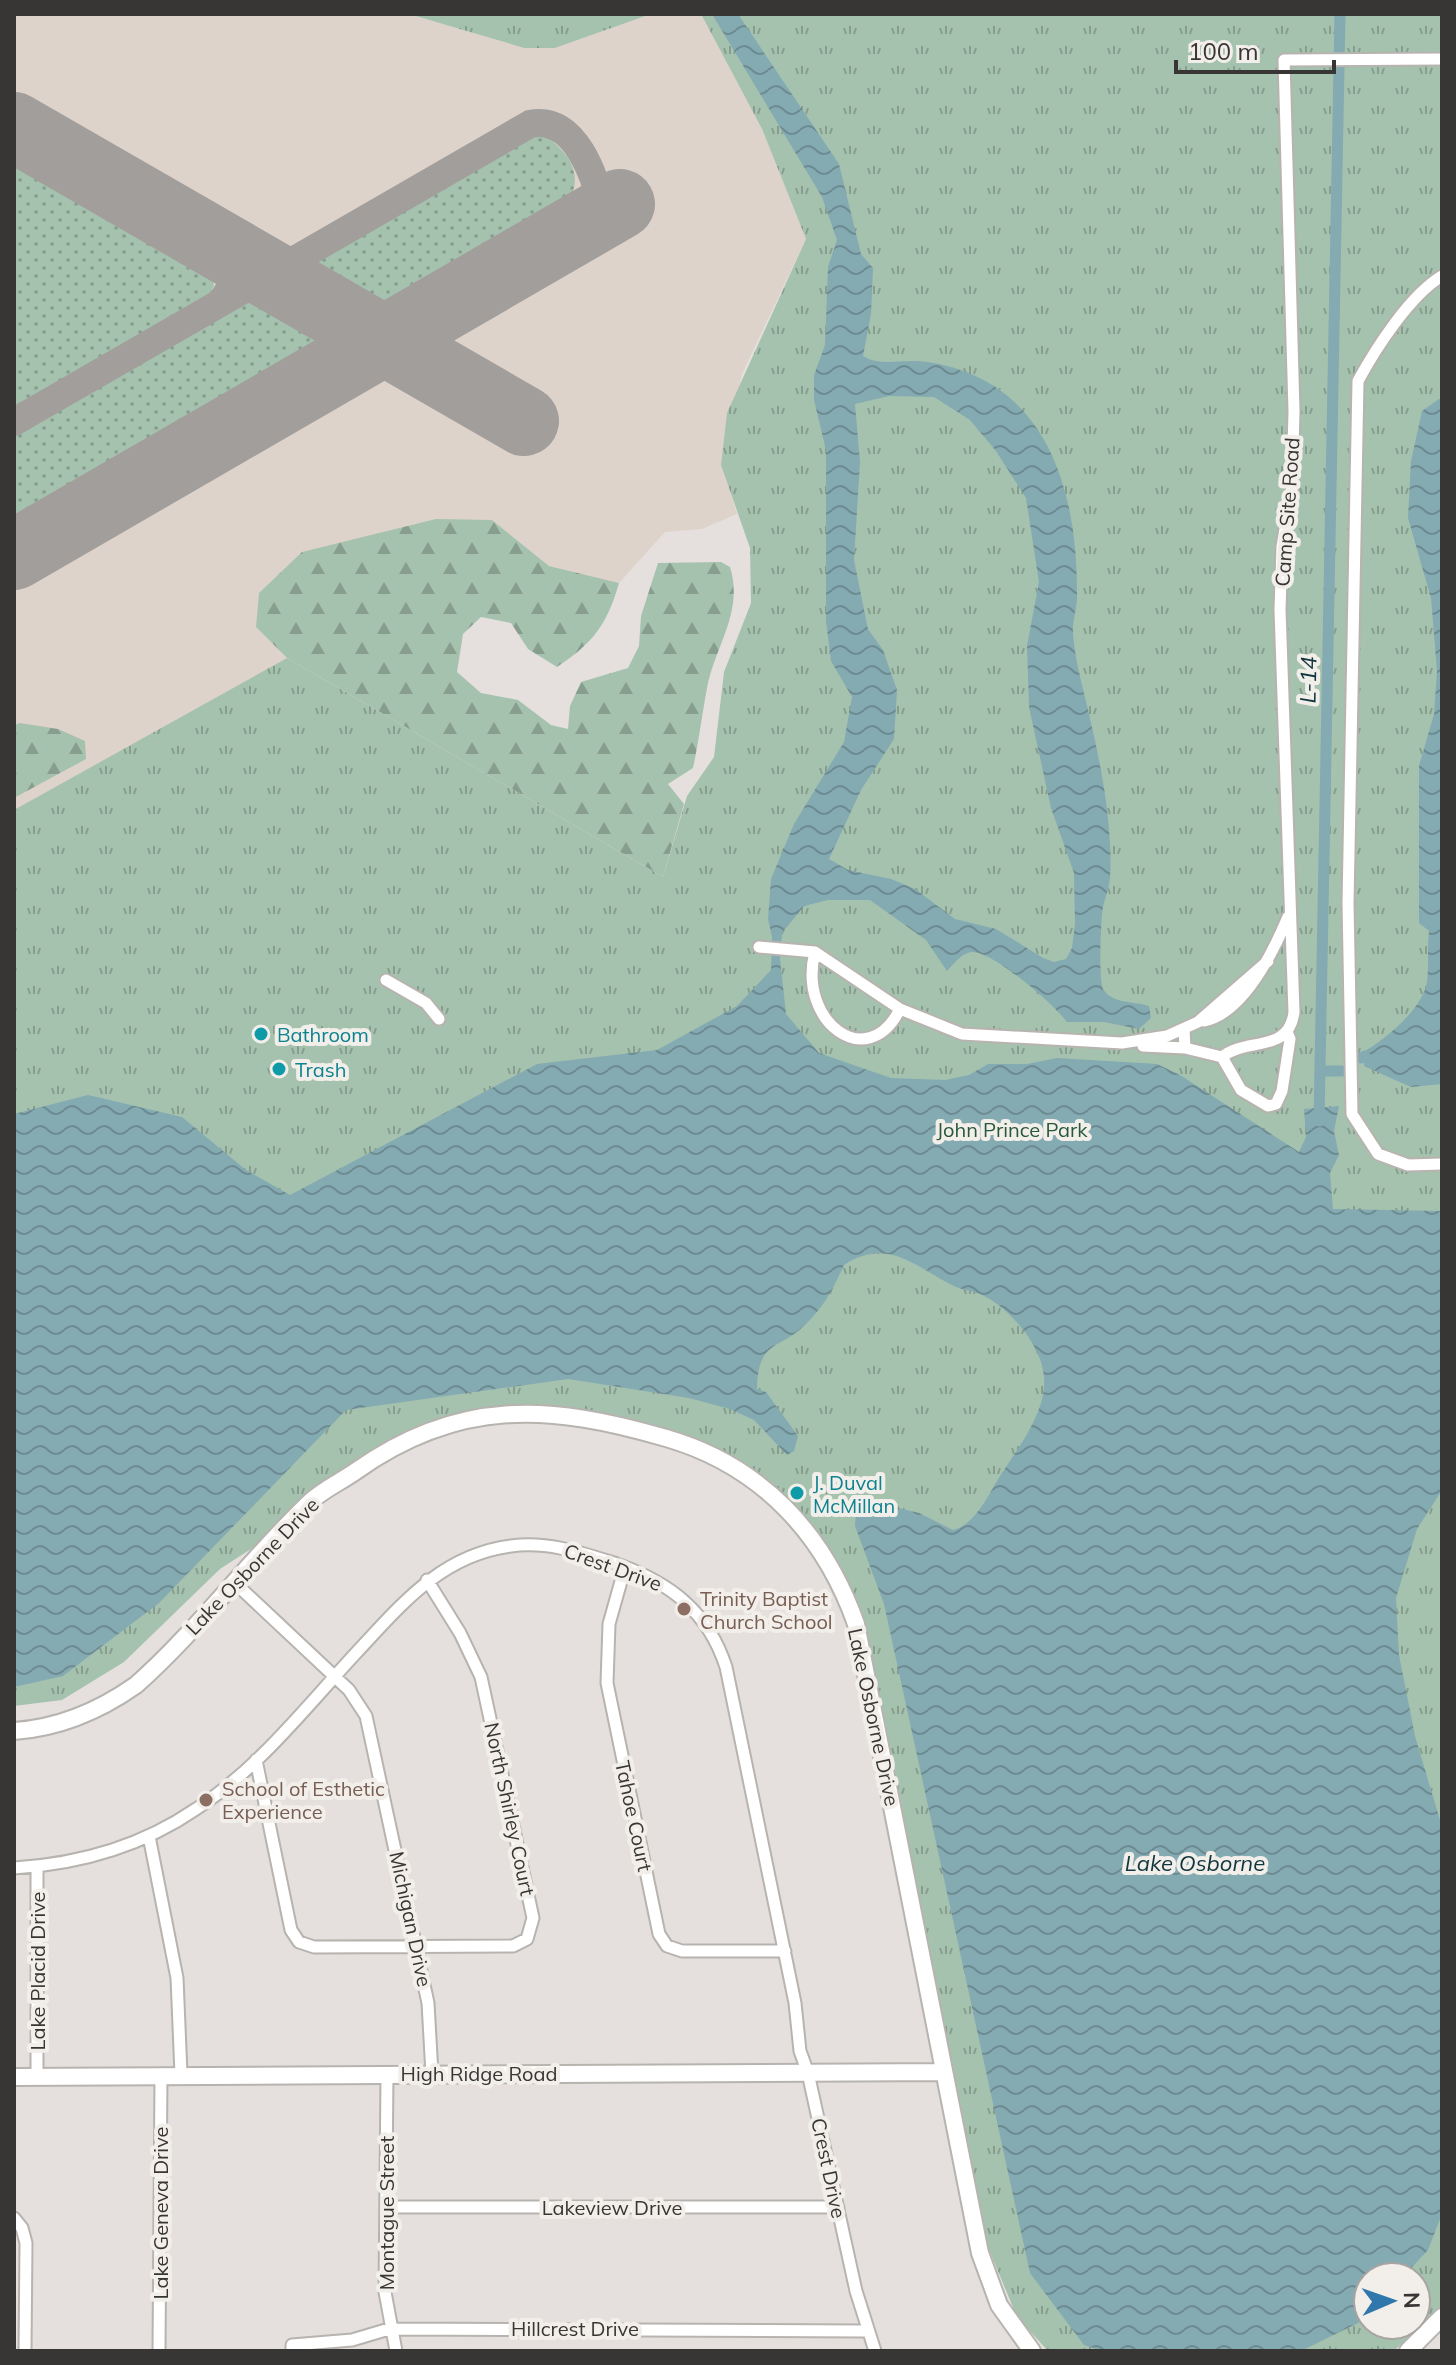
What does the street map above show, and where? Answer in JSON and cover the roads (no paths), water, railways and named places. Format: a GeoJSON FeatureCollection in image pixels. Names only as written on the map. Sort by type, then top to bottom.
{"type":"FeatureCollection","features":[{"type":"Feature","properties":{"kind":"street","name":"Camp Site Road"},"geometry":{"type":"LineString","coordinates":[[759,947],[815,952],[900,1009],[962,1034],[1122,1043],[1167,1036],[1198,1022],[1209,1021],[1231,1004],[1270,958],[1288,916],[1280,610],[1282,547],[1292,488],[1294,411],[1284,60],[1365,57],[1442,59]]}},
{"type":"Feature","properties":{"kind":"street"},"geometry":{"type":"LineString","coordinates":[[1442,276],[1406,312],[1371,356],[1358,381],[1348,903],[1352,1114],[1378,1154],[1408,1165],[1442,1164]]}},
{"type":"Feature","properties":{"kind":"street"},"geometry":{"type":"LineString","coordinates":[[1222,1057],[1228,1052],[1273,1042],[1287,1032],[1294,1012],[1288,916]]}},
{"type":"Feature","properties":{"kind":"street"},"geometry":{"type":"LineString","coordinates":[[815,952],[811,983],[815,1004],[835,1030],[858,1038],[873,1036],[886,1029],[900,1009]]}},
{"type":"Feature","properties":{"kind":"street"},"geometry":{"type":"LineString","coordinates":[[1270,958],[1285,959],[1291,978]]}},
{"type":"Feature","properties":{"kind":"street"},"geometry":{"type":"LineString","coordinates":[[386,980],[426,1003],[439,1019]]}},
{"type":"Feature","properties":{"kind":"street"},"geometry":{"type":"LineString","coordinates":[[1184,1029],[1185,1048]]}},
{"type":"Feature","properties":{"kind":"street"},"geometry":{"type":"LineString","coordinates":[[1122,1043],[1185,1048],[1222,1057],[1241,1090],[1257,1102],[1273,1106],[1280,1098],[1286,1074],[1290,1039],[1287,1032]]}},
{"type":"Feature","properties":{"kind":"street","name":"Lake Osborne Drive"},"geometry":{"type":"LineString","coordinates":[[14,1731],[67,1721],[114,1700],[156,1667],[313,1499],[389,1448],[473,1416],[535,1412],[615,1423],[708,1452],[758,1482],[790,1511],[818,1545],[846,1597],[856,1624],[988,2280],[1008,2321],[1032,2351]]}},
{"type":"Feature","properties":{"kind":"street","name":"Crest Drive"},"geometry":{"type":"LineString","coordinates":[[14,1868],[96,1855],[149,1836],[196,1809],[256,1760],[427,1580],[468,1557],[513,1545],[558,1547],[625,1567],[660,1582],[690,1604],[720,1650],[785,1951],[800,2051],[808,2073],[867,2331],[875,2351]]}},
{"type":"Feature","properties":{"kind":"street","name":"Tahoe Court"},"geometry":{"type":"LineString","coordinates":[[625,1567],[609,1624],[607,1683],[659,1934],[667,1946],[682,1951],[785,1951]]}},
{"type":"Feature","properties":{"kind":"street","name":"North Shirley Court"},"geometry":{"type":"LineString","coordinates":[[417,1947],[513,1946],[527,1939],[533,1925],[481,1677],[460,1633],[427,1580]]}},
{"type":"Feature","properties":{"kind":"street","name":"Michigan Drive"},"geometry":{"type":"LineString","coordinates":[[235,1583],[334,1676],[358,1703],[372,1731],[430,2016],[432,2074]]}},
{"type":"Feature","properties":{"kind":"street"},"geometry":{"type":"LineString","coordinates":[[256,1760],[294,1936],[314,1947],[417,1947]]}},
{"type":"Feature","properties":{"kind":"street"},"geometry":{"type":"LineString","coordinates":[[149,1836],[177,1978],[181,2074]]}},
{"type":"Feature","properties":{"kind":"street","name":"Lake Placid Drive"},"geometry":{"type":"LineString","coordinates":[[37,1866],[37,2076]]}},
{"type":"Feature","properties":{"kind":"street","name":"High Ridge Road"},"geometry":{"type":"LineString","coordinates":[[14,2077],[944,2072]]}},
{"type":"Feature","properties":{"kind":"street","name":"Lake Geneva Drive"},"geometry":{"type":"LineString","coordinates":[[159,2351],[161,2074]]}},
{"type":"Feature","properties":{"kind":"street","name":"Montague Street"},"geometry":{"type":"LineString","coordinates":[[387,2074],[389,2329],[396,2351]]}},
{"type":"Feature","properties":{"kind":"street","name":"Lakeview Drive"},"geometry":{"type":"LineString","coordinates":[[386,2207],[838,2207]]}},
{"type":"Feature","properties":{"kind":"street"},"geometry":{"type":"LineString","coordinates":[[14,2218],[22,2228],[26,2243],[25,2351]]}},
{"type":"Feature","properties":{"kind":"street"},"geometry":{"type":"LineString","coordinates":[[1408,2351],[1442,2317]]}},
{"type":"Feature","properties":{"kind":"street","name":"Hillcrest Drive"},"geometry":{"type":"LineString","coordinates":[[292,2351],[292,2345],[352,2340],[389,2329],[867,2331]]}},
{"type":"Feature","properties":{"kind":"water","name":"Lake Osborne"},"geometry":{"type":"Polygon","coordinates":[[[712,14],[738,14],[839,164],[861,254],[873,268],[871,314],[863,356],[882,362],[916,361],[941,365],[989,383],[1010,398],[1028,417],[1055,462],[1064,487],[1074,540],[1077,597],[1074,645],[1099,760],[1108,820],[1110,878],[1102,914],[1102,986],[1114,998],[1149,1006],[1151,1018],[1139,1029],[1104,1022],[1067,1022],[1023,980],[982,954],[964,954],[947,971],[926,940],[870,900],[828,900],[804,906],[782,933],[780,959],[786,1014],[819,1053],[891,1078],[945,1080],[969,1075],[988,1064],[1027,1064],[1057,1058],[1157,1064],[1180,1075],[1299,1152],[1306,1137],[1304,1109],[1339,1106],[1334,1131],[1339,1155],[1330,1173],[1333,1209],[1442,1211],[1442,1490],[1417,1529],[1396,1598],[1399,1655],[1415,1736],[1442,1827],[1442,2214],[1428,2250],[1418,2261],[1352,2261],[1352,2326],[1301,2351],[1103,2351],[1084,2345],[1030,2273],[884,1604],[855,1526],[856,1513],[873,1502],[919,1513],[953,1530],[961,1527],[981,1508],[1030,1429],[1044,1390],[1042,1365],[1022,1328],[1002,1308],[980,1294],[956,1287],[915,1264],[889,1254],[860,1257],[844,1265],[828,1296],[813,1316],[797,1332],[772,1347],[761,1361],[757,1389],[766,1392],[798,1436],[794,1451],[787,1455],[754,1420],[730,1409],[689,1398],[568,1379],[346,1410],[159,1603],[63,1676],[14,1687],[14,1114],[88,1095],[182,1117],[246,1170],[290,1195],[537,1064],[657,1050],[737,1006],[771,970],[772,937],[768,919],[771,879],[794,824],[844,742],[852,697],[831,661],[826,621],[826,450],[814,400],[814,375],[825,345],[828,267],[837,240],[822,197],[712,14]],[[889,396],[855,404],[860,462],[854,560],[868,629],[883,650],[897,690],[894,739],[861,790],[829,859],[848,870],[891,879],[915,889],[955,919],[996,929],[1054,962],[1066,959],[1072,948],[1074,873],[1051,808],[1029,707],[1027,646],[1039,582],[1026,498],[996,451],[970,420],[934,397],[889,396]]]}},
{"type":"Feature","properties":{"kind":"water"},"geometry":{"type":"Polygon","coordinates":[[[1442,399],[1442,1084],[1411,1087],[1364,1066],[1365,1051],[1411,1012],[1427,982],[1429,931],[1419,923],[1419,766],[1434,714],[1437,671],[1431,598],[1408,518],[1411,461],[1422,411],[1442,399]]]}},
{"type":"Feature","properties":{"kind":"waterway","name":"L-14"},"geometry":{"type":"LineString","coordinates":[[1319,1121],[1340,14]]}},
{"type":"Feature","properties":{"kind":"waterway"},"geometry":{"type":"LineString","coordinates":[[1361,1058],[1365,1056]]}},
{"type":"Feature","properties":{"kind":"waterway"},"geometry":{"type":"LineString","coordinates":[[1320,1071],[1342,1071]]}},
{"type":"Feature","properties":{"kind":"place","name":"Bathroom"},"geometry":{"type":"Point","coordinates":[261,1034]}},
{"type":"Feature","properties":{"kind":"place","name":"Trash"},"geometry":{"type":"Point","coordinates":[279,1069]}},
{"type":"Feature","properties":{"kind":"place","name":"J. Duval McMillan"},"geometry":{"type":"Point","coordinates":[797,1493]}},
{"type":"Feature","properties":{"kind":"place","name":"Trinity Baptist Church School"},"geometry":{"type":"Point","coordinates":[684,1609]}},
{"type":"Feature","properties":{"kind":"place","name":"School of Esthetic Experience"},"geometry":{"type":"Point","coordinates":[206,1800]}},
{"type":"Feature","properties":{"kind":"park label","name":"John Prince Park"},"geometry":{"type":"Point","coordinates":[1012,1129]}}]}
